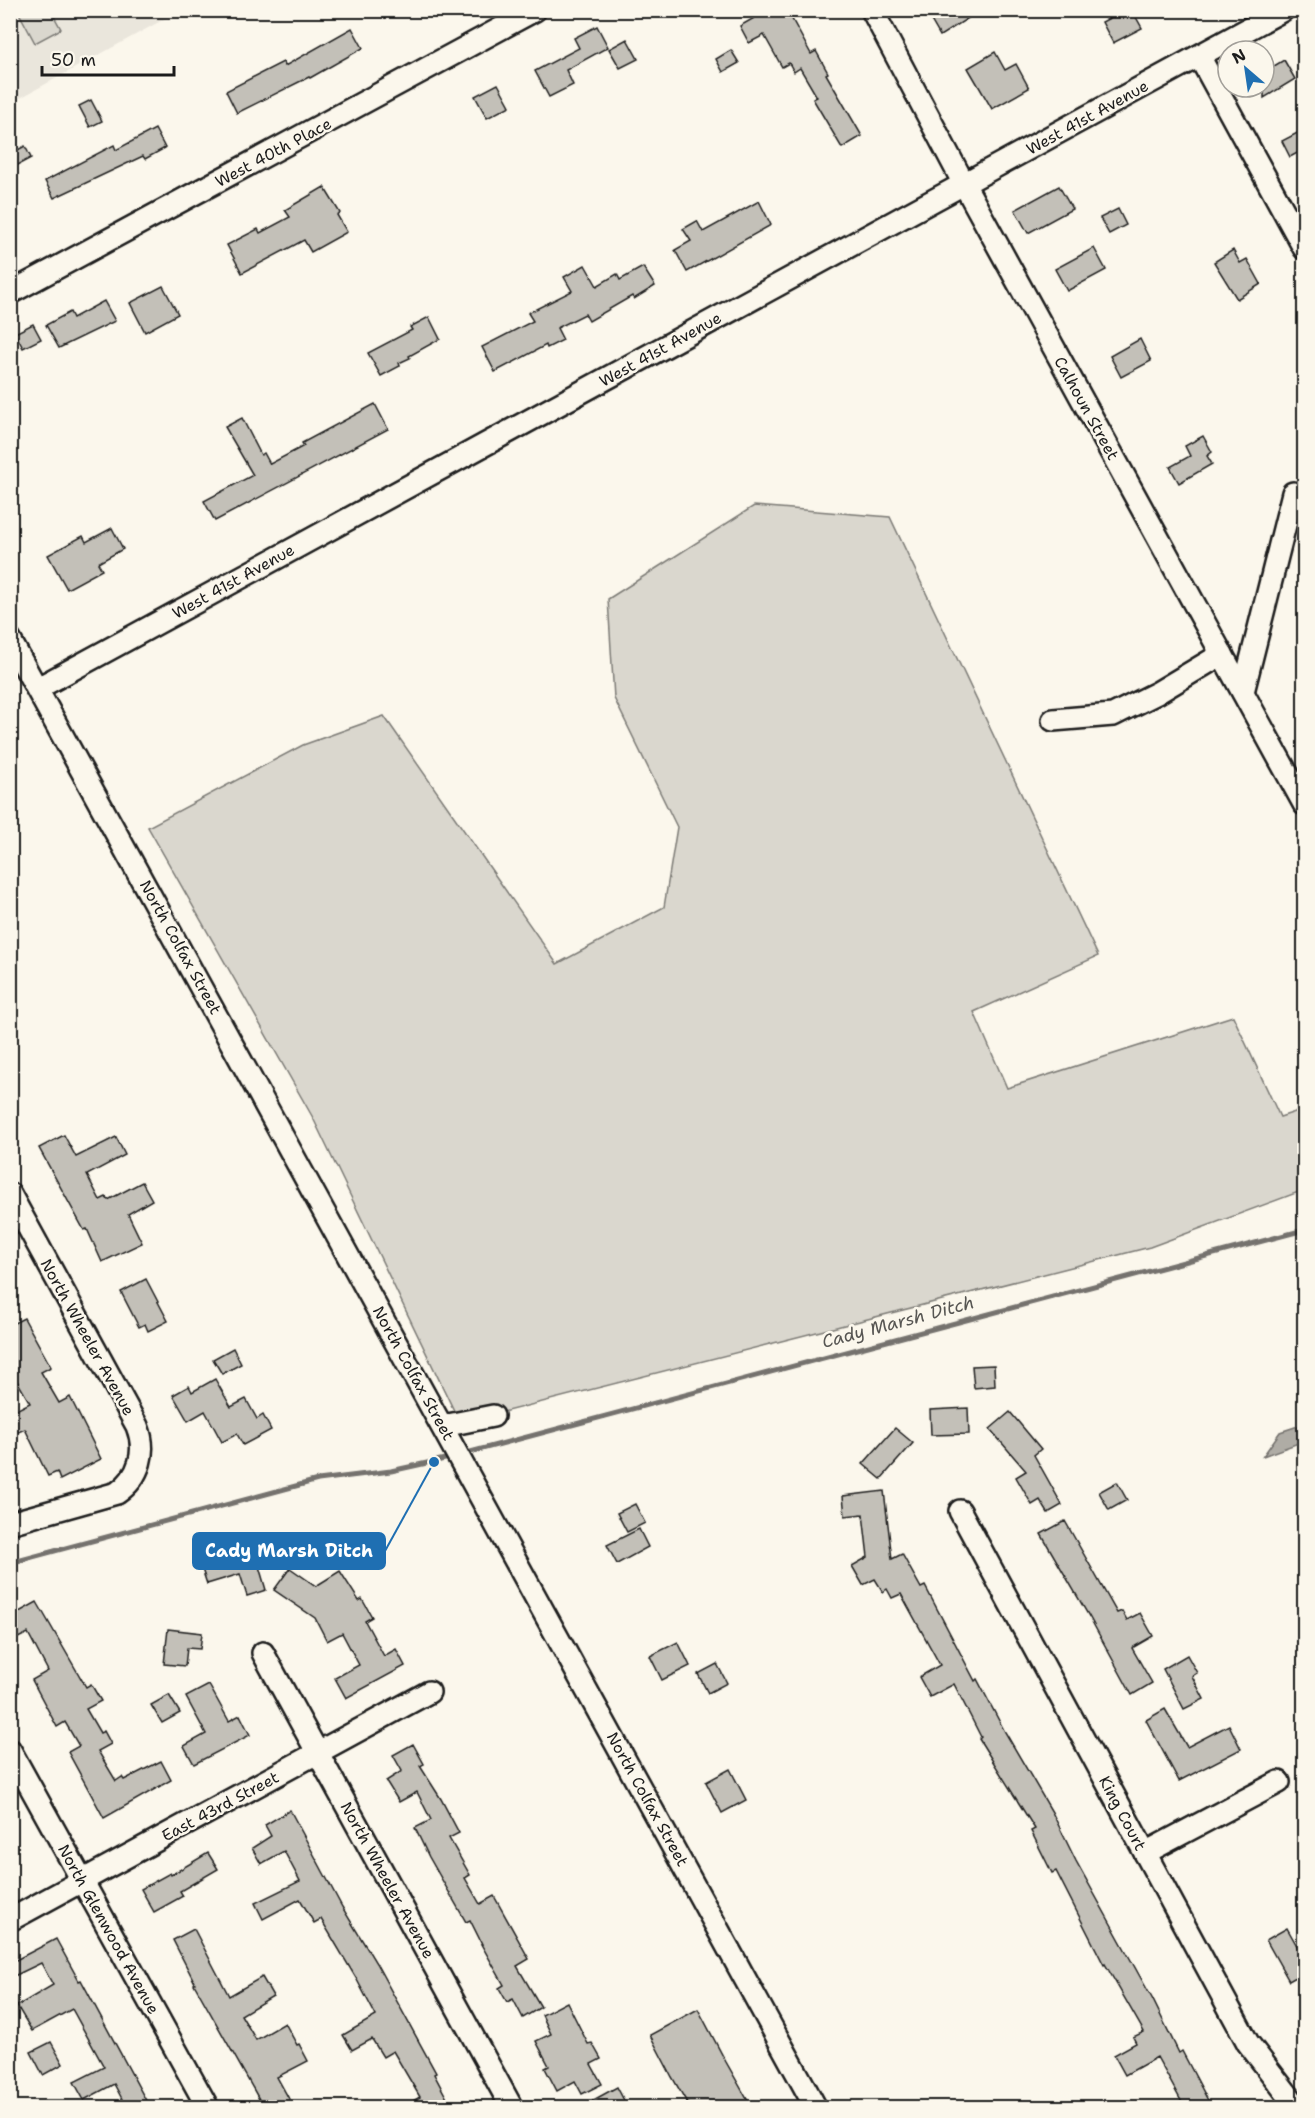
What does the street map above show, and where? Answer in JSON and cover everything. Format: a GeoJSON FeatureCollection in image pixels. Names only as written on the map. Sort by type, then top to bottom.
{"type":"FeatureCollection","features":[{"type":"Feature","properties":{"kind":"street","name":"West 40th Place"},"geometry":{"type":"LineString","coordinates":[[10,293],[535,10]]}},
{"type":"Feature","properties":{"kind":"street","name":"Calhoun Street"},"geometry":{"type":"LineString","coordinates":[[872,10],[964,184],[1305,804]]}},
{"type":"Feature","properties":{"kind":"street","name":"West 41st Avenue"},"geometry":{"type":"LineString","coordinates":[[38,688],[1283,10]]}},
{"type":"Feature","properties":{"kind":"street"},"geometry":{"type":"LineString","coordinates":[[1199,56],[1305,248]]}},
{"type":"Feature","properties":{"kind":"street"},"geometry":{"type":"LineString","coordinates":[[1243,692],[1293,493]]}},
{"type":"Feature","properties":{"kind":"street","name":"North Colfax Street"},"geometry":{"type":"LineString","coordinates":[[10,640],[431,1404],[452,1424],[472,1479],[816,2108]]}},
{"type":"Feature","properties":{"kind":"street"},"geometry":{"type":"LineString","coordinates":[[1053,720],[1113,715],[1157,693],[1222,654]]}},
{"type":"Feature","properties":{"kind":"street","name":"North Wheeler Avenue"},"geometry":{"type":"LineString","coordinates":[[10,1194],[137,1425],[142,1445],[142,1455],[136,1473],[129,1483],[117,1493],[10,1523]]}},
{"type":"Feature","properties":{"kind":"street"},"geometry":{"type":"LineString","coordinates":[[452,1424],[493,1416]]}},
{"type":"Feature","properties":{"kind":"street","name":"King Court"},"geometry":{"type":"LineString","coordinates":[[960,1511],[1248,2043],[1298,2108]]}},
{"type":"Feature","properties":{"kind":"street","name":"North Wheeler Avenue"},"geometry":{"type":"LineString","coordinates":[[263,1653],[512,2108]]}},
{"type":"Feature","properties":{"kind":"street","name":"East 43rd Street"},"geometry":{"type":"LineString","coordinates":[[10,1920],[429,1692]]}},
{"type":"Feature","properties":{"kind":"street","name":"North Glenwood Avenue"},"geometry":{"type":"LineString","coordinates":[[10,1750],[208,2108]]}},
{"type":"Feature","properties":{"kind":"street"},"geometry":{"type":"LineString","coordinates":[[1145,1853],[1279,1782]]}},
{"type":"Feature","properties":{"kind":"shaded area"},"geometry":{"type":"Polygon","coordinates":[[[11,11],[179,11],[11,103],[11,11]]]}},
{"type":"Feature","properties":{"kind":"shaded area"},"geometry":{"type":"Polygon","coordinates":[[[18,11],[51,11],[61,29],[35,43],[18,11]]]}},
{"type":"Feature","properties":{"kind":"shaded area"},"geometry":{"type":"Polygon","coordinates":[[[754,506],[890,517],[1098,956],[974,1012],[1007,1088],[1233,1016],[1280,1117],[1304,1109],[1304,1190],[1150,1247],[460,1423],[312,1116],[148,827],[303,745],[384,716],[557,964],[664,907],[677,827],[614,698],[608,599],[754,506]]]}},
{"type":"Feature","properties":{"kind":"shaded area"},"geometry":{"type":"Polygon","coordinates":[[[1304,1424],[1304,1441],[1263,1456],[1280,1432],[1304,1424]]]}},
{"type":"Feature","properties":{"kind":"building"},"geometry":{"type":"Polygon","coordinates":[[[768,10],[787,10],[811,54],[816,51],[828,73],[826,74],[862,136],[842,148],[813,99],[817,97],[800,68],[794,72],[789,63],[782,67],[764,35],[749,43],[740,26],[768,10]]]}},
{"type":"Feature","properties":{"kind":"building"},"geometry":{"type":"Polygon","coordinates":[[[925,10],[981,10],[940,36],[925,10]]]}},
{"type":"Feature","properties":{"kind":"building"},"geometry":{"type":"Polygon","coordinates":[[[1125,10],[1132,10],[1142,28],[1113,43],[1102,22],[1125,10]]]}},
{"type":"Feature","properties":{"kind":"building"},"geometry":{"type":"Polygon","coordinates":[[[597,26],[608,47],[566,70],[573,85],[549,97],[535,71],[579,48],[574,38],[597,26]]]}},
{"type":"Feature","properties":{"kind":"building"},"geometry":{"type":"Polygon","coordinates":[[[352,28],[363,48],[310,78],[237,113],[226,91],[283,62],[285,66],[352,28]]]}},
{"type":"Feature","properties":{"kind":"building"},"geometry":{"type":"Polygon","coordinates":[[[627,39],[638,59],[620,68],[609,49],[627,39]]]}},
{"type":"Feature","properties":{"kind":"building"},"geometry":{"type":"Polygon","coordinates":[[[731,50],[739,63],[723,72],[716,59],[731,50]]]}},
{"type":"Feature","properties":{"kind":"building"},"geometry":{"type":"Polygon","coordinates":[[[995,52],[1005,70],[1016,64],[1029,88],[992,109],[968,68],[995,52]]]}},
{"type":"Feature","properties":{"kind":"building"},"geometry":{"type":"Polygon","coordinates":[[[1284,60],[1295,79],[1276,91],[1276,65],[1284,60]]]}},
{"type":"Feature","properties":{"kind":"building"},"geometry":{"type":"Polygon","coordinates":[[[498,84],[510,106],[487,118],[475,96],[498,84]]]}},
{"type":"Feature","properties":{"kind":"building"},"geometry":{"type":"Polygon","coordinates":[[[91,100],[102,121],[90,127],[79,106],[91,100]]]}},
{"type":"Feature","properties":{"kind":"building"},"geometry":{"type":"Polygon","coordinates":[[[155,129],[165,148],[145,159],[143,156],[54,198],[45,181],[114,145],[116,150],[155,129]]]}},
{"type":"Feature","properties":{"kind":"building"},"geometry":{"type":"Polygon","coordinates":[[[1305,129],[1305,149],[1290,157],[1282,141],[1305,129]]]}},
{"type":"Feature","properties":{"kind":"building"},"geometry":{"type":"Polygon","coordinates":[[[25,146],[31,158],[16,166],[10,154],[25,146]]]}},
{"type":"Feature","properties":{"kind":"building"},"geometry":{"type":"Polygon","coordinates":[[[1059,186],[1072,209],[1028,233],[1015,210],[1059,186]]]}},
{"type":"Feature","properties":{"kind":"building"},"geometry":{"type":"Polygon","coordinates":[[[324,187],[340,213],[337,215],[347,232],[311,252],[304,240],[242,273],[227,245],[258,229],[260,233],[290,217],[285,210],[324,187]]]}},
{"type":"Feature","properties":{"kind":"building"},"geometry":{"type":"Polygon","coordinates":[[[759,201],[771,225],[687,272],[675,250],[691,241],[683,229],[697,221],[703,232],[759,201]]]}},
{"type":"Feature","properties":{"kind":"building"},"geometry":{"type":"Polygon","coordinates":[[[1118,209],[1126,225],[1109,234],[1100,218],[1118,209]]]}},
{"type":"Feature","properties":{"kind":"building"},"geometry":{"type":"Polygon","coordinates":[[[1094,248],[1106,270],[1067,291],[1055,269],[1094,248]]]}},
{"type":"Feature","properties":{"kind":"building"},"geometry":{"type":"Polygon","coordinates":[[[1233,250],[1240,263],[1247,259],[1261,284],[1237,299],[1214,262],[1233,250]]]}},
{"type":"Feature","properties":{"kind":"building"},"geometry":{"type":"Polygon","coordinates":[[[585,265],[597,286],[617,274],[620,280],[643,267],[655,286],[634,299],[632,296],[589,321],[585,314],[557,328],[563,340],[547,348],[546,345],[495,372],[482,347],[533,321],[528,313],[572,291],[564,277],[585,265]]]}},
{"type":"Feature","properties":{"kind":"building"},"geometry":{"type":"Polygon","coordinates":[[[163,286],[178,314],[145,332],[130,303],[163,286]]]}},
{"type":"Feature","properties":{"kind":"building"},"geometry":{"type":"Polygon","coordinates":[[[104,301],[115,321],[59,348],[46,325],[70,312],[73,318],[104,301]]]}},
{"type":"Feature","properties":{"kind":"building"},"geometry":{"type":"Polygon","coordinates":[[[429,317],[440,339],[409,356],[410,358],[399,363],[400,366],[381,376],[368,353],[412,330],[410,327],[429,317]]]}},
{"type":"Feature","properties":{"kind":"building"},"geometry":{"type":"Polygon","coordinates":[[[33,324],[41,339],[23,348],[15,333],[33,324]]]}},
{"type":"Feature","properties":{"kind":"building"},"geometry":{"type":"Polygon","coordinates":[[[1140,339],[1151,361],[1121,377],[1110,356],[1140,339]]]}},
{"type":"Feature","properties":{"kind":"building"},"geometry":{"type":"Polygon","coordinates":[[[375,404],[388,429],[215,521],[204,501],[253,475],[225,427],[242,418],[261,455],[264,453],[270,464],[304,446],[302,443],[375,404]]]}},
{"type":"Feature","properties":{"kind":"building"},"geometry":{"type":"Polygon","coordinates":[[[1203,436],[1212,452],[1207,456],[1212,464],[1179,483],[1170,467],[1190,456],[1185,446],[1203,436]]]}},
{"type":"Feature","properties":{"kind":"building"},"geometry":{"type":"Polygon","coordinates":[[[112,528],[123,549],[98,563],[102,570],[67,589],[48,555],[83,536],[86,542],[112,528]]]}},
{"type":"Feature","properties":{"kind":"building"},"geometry":{"type":"Polygon","coordinates":[[[64,1135],[76,1157],[116,1137],[125,1155],[87,1175],[100,1200],[106,1197],[108,1200],[142,1182],[152,1200],[128,1214],[142,1243],[102,1262],[87,1229],[84,1230],[39,1148],[64,1135]]]}},
{"type":"Feature","properties":{"kind":"building"},"geometry":{"type":"Polygon","coordinates":[[[146,1279],[168,1321],[148,1331],[145,1324],[139,1327],[121,1292],[146,1279]]]}},
{"type":"Feature","properties":{"kind":"building"},"geometry":{"type":"Polygon","coordinates":[[[24,1318],[51,1367],[41,1372],[59,1403],[70,1397],[101,1459],[60,1480],[57,1472],[48,1476],[25,1429],[18,1432],[10,1418],[10,1413],[30,1403],[10,1369],[10,1325],[24,1318]]]}},
{"type":"Feature","properties":{"kind":"building"},"geometry":{"type":"Polygon","coordinates":[[[233,1348],[241,1364],[222,1374],[213,1359],[233,1348]]]}},
{"type":"Feature","properties":{"kind":"building"},"geometry":{"type":"Polygon","coordinates":[[[994,1365],[995,1386],[974,1388],[972,1366],[994,1365]]]}},
{"type":"Feature","properties":{"kind":"building"},"geometry":{"type":"Polygon","coordinates":[[[215,1379],[231,1407],[246,1399],[257,1419],[263,1415],[271,1430],[243,1445],[237,1434],[222,1442],[205,1411],[188,1421],[173,1395],[189,1386],[192,1392],[215,1379]]]}},
{"type":"Feature","properties":{"kind":"building"},"geometry":{"type":"Polygon","coordinates":[[[968,1408],[969,1434],[931,1435],[930,1410],[968,1408]]]}},
{"type":"Feature","properties":{"kind":"building"},"geometry":{"type":"Polygon","coordinates":[[[1010,1412],[1041,1449],[1034,1455],[1062,1505],[1048,1513],[1040,1500],[1032,1505],[1016,1477],[1026,1471],[990,1429],[1010,1412]]]}},
{"type":"Feature","properties":{"kind":"building"},"geometry":{"type":"Polygon","coordinates":[[[895,1428],[913,1443],[881,1479],[863,1464],[895,1428]]]}},
{"type":"Feature","properties":{"kind":"building"},"geometry":{"type":"Polygon","coordinates":[[[1117,1482],[1127,1500],[1109,1510],[1099,1492],[1117,1482]]]}},
{"type":"Feature","properties":{"kind":"building"},"geometry":{"type":"Polygon","coordinates":[[[884,1491],[892,1559],[902,1554],[921,1588],[925,1586],[975,1681],[977,1679],[1052,1812],[1179,2053],[1182,2051],[1212,2108],[1185,2108],[1157,2057],[1125,2075],[1114,2055],[1136,2043],[1133,2037],[1144,2032],[1104,1965],[1056,1871],[1052,1873],[1031,1831],[1035,1829],[979,1739],[981,1737],[954,1684],[930,1697],[919,1677],[940,1665],[901,1594],[892,1598],[887,1589],[883,1592],[875,1579],[863,1585],[852,1566],[868,1557],[863,1514],[845,1516],[843,1496],[884,1491]]]}},
{"type":"Feature","properties":{"kind":"building"},"geometry":{"type":"Polygon","coordinates":[[[635,1504],[645,1523],[627,1532],[617,1513],[635,1504]]]}},
{"type":"Feature","properties":{"kind":"building"},"geometry":{"type":"Polygon","coordinates":[[[1065,1521],[1117,1613],[1122,1611],[1127,1620],[1140,1613],[1153,1636],[1132,1648],[1152,1683],[1132,1695],[1041,1534],[1065,1521]]]}},
{"type":"Feature","properties":{"kind":"building"},"geometry":{"type":"Polygon","coordinates":[[[639,1529],[648,1547],[617,1564],[607,1545],[639,1529]]]}},
{"type":"Feature","properties":{"kind":"building"},"geometry":{"type":"Polygon","coordinates":[[[253,1546],[266,1590],[247,1596],[240,1574],[207,1584],[200,1563],[253,1546]]]}},
{"type":"Feature","properties":{"kind":"building"},"geometry":{"type":"Polygon","coordinates":[[[290,1568],[316,1586],[340,1571],[359,1601],[362,1599],[372,1617],[365,1621],[384,1656],[396,1649],[405,1666],[346,1698],[335,1678],[359,1665],[342,1633],[327,1641],[315,1618],[274,1590],[290,1568]]]}},
{"type":"Feature","properties":{"kind":"building"},"geometry":{"type":"Polygon","coordinates":[[[37,1602],[86,1687],[91,1684],[101,1701],[86,1709],[100,1733],[104,1731],[111,1744],[98,1751],[116,1781],[122,1777],[124,1780],[161,1761],[171,1780],[104,1818],[68,1752],[79,1746],[65,1722],[57,1727],[32,1680],[48,1671],[28,1633],[10,1642],[10,1617],[37,1602]]]}},
{"type":"Feature","properties":{"kind":"building"},"geometry":{"type":"Polygon","coordinates":[[[168,1629],[202,1633],[200,1649],[187,1648],[185,1666],[164,1664],[168,1629]]]}},
{"type":"Feature","properties":{"kind":"building"},"geometry":{"type":"Polygon","coordinates":[[[678,1642],[690,1666],[662,1680],[650,1656],[678,1642]]]}},
{"type":"Feature","properties":{"kind":"building"},"geometry":{"type":"Polygon","coordinates":[[[1187,1655],[1197,1673],[1192,1676],[1204,1699],[1184,1709],[1163,1669],[1187,1655]]]}},
{"type":"Feature","properties":{"kind":"building"},"geometry":{"type":"Polygon","coordinates":[[[717,1664],[727,1683],[708,1693],[698,1674],[717,1664]]]}},
{"type":"Feature","properties":{"kind":"building"},"geometry":{"type":"Polygon","coordinates":[[[209,1685],[229,1721],[240,1715],[250,1735],[194,1764],[184,1746],[206,1734],[186,1697],[209,1685]]]}},
{"type":"Feature","properties":{"kind":"building"},"geometry":{"type":"Polygon","coordinates":[[[169,1695],[180,1713],[162,1723],[151,1705],[169,1695]]]}},
{"type":"Feature","properties":{"kind":"building"},"geometry":{"type":"Polygon","coordinates":[[[1165,1709],[1187,1747],[1229,1725],[1241,1749],[1179,1781],[1146,1720],[1165,1709]]]}},
{"type":"Feature","properties":{"kind":"building"},"geometry":{"type":"Polygon","coordinates":[[[413,1744],[424,1764],[420,1766],[459,1833],[449,1838],[470,1875],[465,1878],[480,1904],[494,1896],[529,1959],[517,1966],[541,2007],[523,2018],[513,1999],[507,2002],[499,1988],[504,1985],[470,1920],[466,1922],[415,1828],[431,1820],[417,1792],[399,1802],[386,1781],[402,1771],[393,1755],[413,1744]]]}},
{"type":"Feature","properties":{"kind":"building"},"geometry":{"type":"Polygon","coordinates":[[[730,1769],[746,1800],[722,1813],[706,1782],[730,1769]]]}},
{"type":"Feature","properties":{"kind":"building"},"geometry":{"type":"Polygon","coordinates":[[[290,1810],[436,2073],[434,2074],[452,2108],[401,2108],[420,2097],[393,2051],[383,2057],[372,2039],[352,2050],[343,2035],[376,2016],[321,1919],[314,1923],[300,1899],[263,1919],[255,1903],[300,1881],[284,1851],[261,1864],[252,1848],[271,1836],[265,1825],[290,1810]]]}},
{"type":"Feature","properties":{"kind":"building"},"geometry":{"type":"Polygon","coordinates":[[[208,1853],[218,1869],[180,1891],[183,1896],[154,1912],[141,1889],[170,1873],[171,1875],[208,1853]]]}},
{"type":"Feature","properties":{"kind":"building"},"geometry":{"type":"Polygon","coordinates":[[[1287,1928],[1305,1960],[1305,1972],[1289,1981],[1266,1940],[1287,1928]]]}},
{"type":"Feature","properties":{"kind":"building"},"geometry":{"type":"Polygon","coordinates":[[[194,1929],[229,1996],[262,1977],[273,1996],[241,2015],[256,2040],[285,2023],[297,2045],[299,2044],[308,2061],[277,2077],[294,2108],[264,2108],[194,1984],[173,1940],[194,1929]]]}},
{"type":"Feature","properties":{"kind":"building"},"geometry":{"type":"Polygon","coordinates":[[[56,1939],[79,1981],[81,1980],[150,2108],[127,2108],[114,2084],[84,2100],[74,2082],[104,2067],[72,2009],[32,2031],[17,2006],[53,1985],[41,1963],[10,1978],[10,1963],[56,1939]]]}},
{"type":"Feature","properties":{"kind":"building"},"geometry":{"type":"Polygon","coordinates":[[[567,2002],[588,2044],[592,2043],[601,2059],[591,2064],[602,2084],[582,2094],[575,2081],[557,2091],[545,2068],[549,2066],[536,2041],[551,2034],[542,2015],[567,2002]]]}},
{"type":"Feature","properties":{"kind":"building"},"geometry":{"type":"Polygon","coordinates":[[[698,2009],[752,2108],[690,2108],[672,2077],[650,2035],[698,2009]]]}},
{"type":"Feature","properties":{"kind":"building"},"geometry":{"type":"Polygon","coordinates":[[[51,2042],[63,2064],[43,2075],[31,2052],[51,2042]]]}},
{"type":"Feature","properties":{"kind":"building"},"geometry":{"type":"Polygon","coordinates":[[[617,2087],[628,2108],[579,2108],[617,2087]]]}},
{"type":"Feature","properties":{"kind":"waterway","name":"Cady Marsh Ditch"},"geometry":{"type":"LineString","coordinates":[[463,1454],[1304,1230]]}},
{"type":"Feature","properties":{"kind":"waterway","name":"Cady Marsh Ditch"},"geometry":{"type":"LineString","coordinates":[[10,1563],[318,1480],[391,1471],[454,1457]]}},
{"type":"Feature","properties":{"kind":"place","name":"Cady Marsh Ditch"},"geometry":{"type":"Point","coordinates":[434,1462]}}]}
